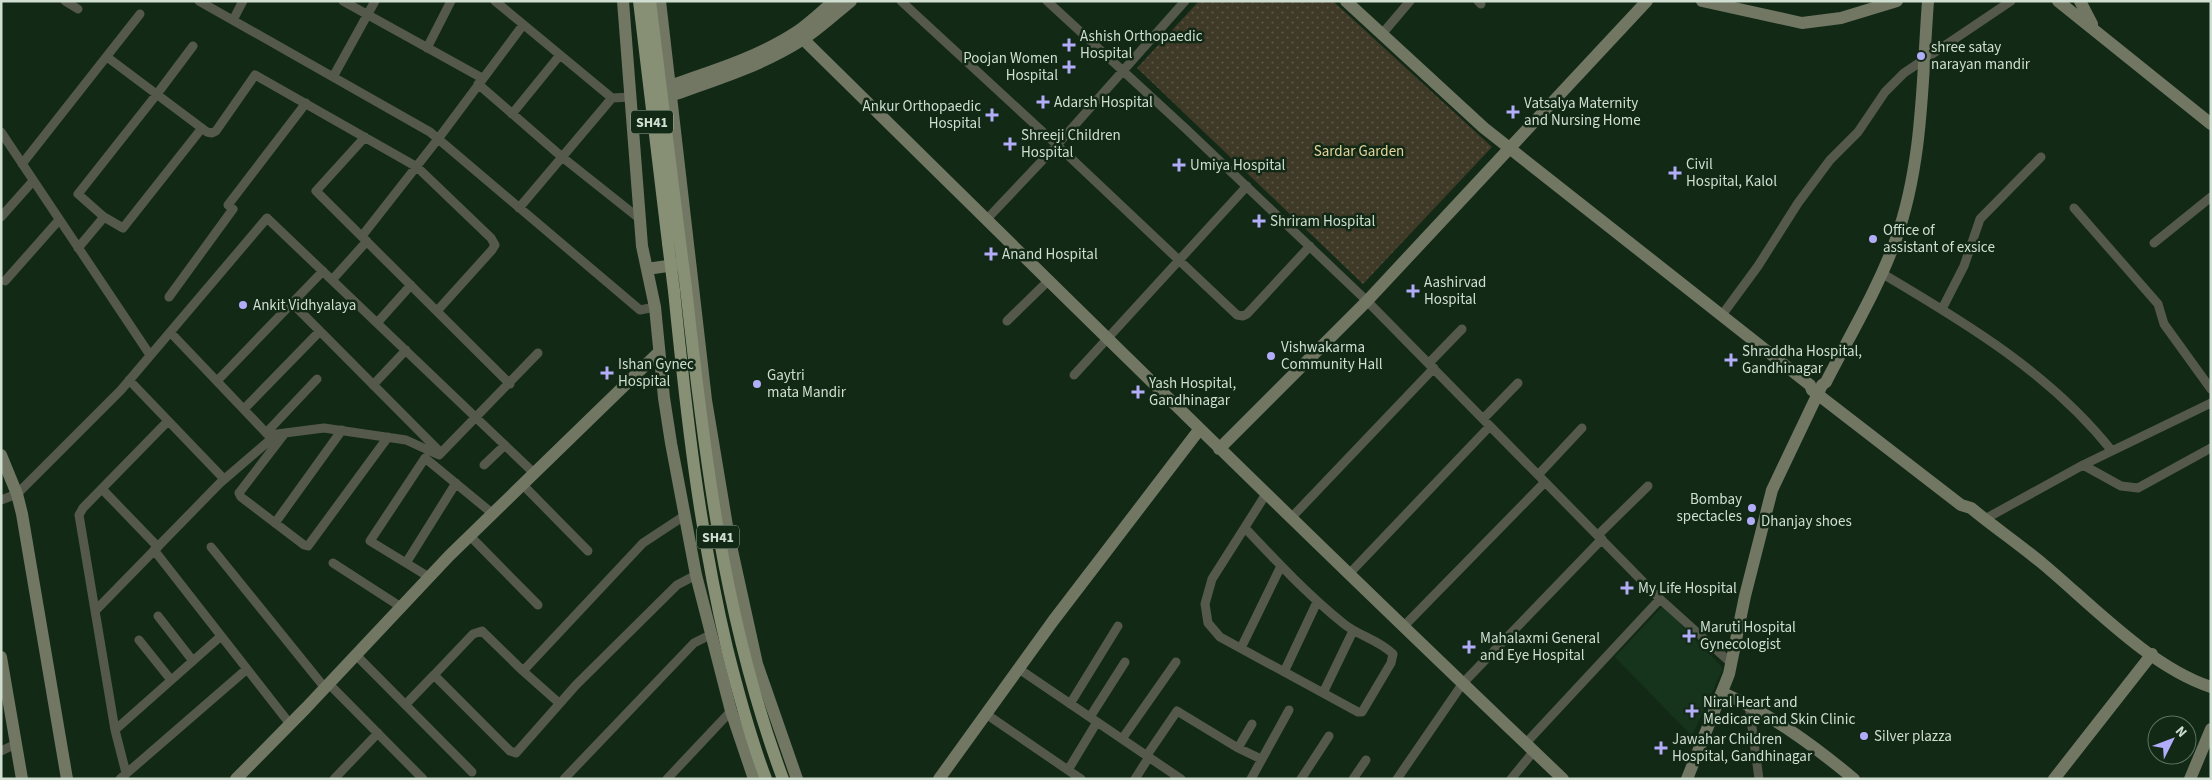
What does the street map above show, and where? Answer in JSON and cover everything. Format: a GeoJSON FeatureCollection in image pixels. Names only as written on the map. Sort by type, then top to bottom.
{"type":"FeatureCollection","features":[{"type":"Feature","properties":{"kind":"main road","name":"SH41"},"geometry":{"type":"LineString","coordinates":[[639,1],[680,289],[718,536],[746,665],[760,714],[783,779]]}},
{"type":"Feature","properties":{"kind":"main road","name":"SH41"},"geometry":{"type":"LineString","coordinates":[[650,1],[674,242]]}},
{"type":"Feature","properties":{"kind":"main road","name":"SH41"},"geometry":{"type":"LineString","coordinates":[[680,289],[685,402],[705,544],[736,684],[766,779]]}},
{"type":"Feature","properties":{"kind":"street"},"geometry":{"type":"LineString","coordinates":[[65,1],[78,9]]}},
{"type":"Feature","properties":{"kind":"street"},"geometry":{"type":"LineString","coordinates":[[199,1],[430,132],[640,310],[655,307]]}},
{"type":"Feature","properties":{"kind":"street"},"geometry":{"type":"LineString","coordinates":[[233,20],[242,1]]}},
{"type":"Feature","properties":{"kind":"street"},"geometry":{"type":"LineString","coordinates":[[343,1],[427,48],[480,81],[512,114],[562,157],[640,219]]}},
{"type":"Feature","properties":{"kind":"street"},"geometry":{"type":"LineString","coordinates":[[333,77],[375,1]]}},
{"type":"Feature","properties":{"kind":"street"},"geometry":{"type":"LineString","coordinates":[[427,48],[451,1]]}},
{"type":"Feature","properties":{"kind":"street"},"geometry":{"type":"LineString","coordinates":[[494,1],[612,98],[631,97]]}},
{"type":"Feature","properties":{"kind":"street"},"geometry":{"type":"LineString","coordinates":[[622,1],[642,246],[655,307],[664,398],[684,516],[696,575],[731,712],[754,779]]}},
{"type":"Feature","properties":{"kind":"street"},"geometry":{"type":"LineString","coordinates":[[660,1],[706,400],[728,532],[756,664],[798,779]]}},
{"type":"Feature","properties":{"kind":"street"},"geometry":{"type":"LineString","coordinates":[[800,35],[834,1]]}},
{"type":"Feature","properties":{"kind":"street"},"geometry":{"type":"LineString","coordinates":[[670,91],[800,35],[851,1]]}},
{"type":"Feature","properties":{"kind":"street"},"geometry":{"type":"LineString","coordinates":[[901,1],[1238,315],[1243,316],[1247,314],[1310,246]]}},
{"type":"Feature","properties":{"kind":"street"},"geometry":{"type":"LineString","coordinates":[[1047,1],[1367,301],[1660,599],[1731,664]]}},
{"type":"Feature","properties":{"kind":"street"},"geometry":{"type":"LineString","coordinates":[[986,220],[1057,145],[1185,1]]}},
{"type":"Feature","properties":{"kind":"street"},"geometry":{"type":"LineString","coordinates":[[1346,1],[1484,128],[1510,149],[1820,390],[1961,505],[1970,508],[2042,564],[2106,620],[2177,673],[2211,687]]}},
{"type":"Feature","properties":{"kind":"street"},"geometry":{"type":"LineString","coordinates":[[1382,34],[1410,1]]}},
{"type":"Feature","properties":{"kind":"street"},"geometry":{"type":"LineString","coordinates":[[1219,449],[1367,301],[1647,1]]}},
{"type":"Feature","properties":{"kind":"street"},"geometry":{"type":"LineString","coordinates":[[1702,1],[1802,23],[1841,18],[1897,1]]}},
{"type":"Feature","properties":{"kind":"street"},"geometry":{"type":"LineString","coordinates":[[1696,779],[1726,694],[1731,664],[1772,490],[1820,390],[1883,274],[1897,237],[1912,179],[1917,150],[1928,1]]}},
{"type":"Feature","properties":{"kind":"street"},"geometry":{"type":"LineString","coordinates":[[1722,315],[1758,266],[1798,202],[1830,160],[1858,132],[1886,92],[1904,73],[2011,1]]}},
{"type":"Feature","properties":{"kind":"street"},"geometry":{"type":"LineString","coordinates":[[2058,1],[2211,124]]}},
{"type":"Feature","properties":{"kind":"street"},"geometry":{"type":"LineString","coordinates":[[2080,1],[2094,29]]}},
{"type":"Feature","properties":{"kind":"street"},"geometry":{"type":"LineString","coordinates":[[22,164],[140,14]]}},
{"type":"Feature","properties":{"kind":"street"},"geometry":{"type":"LineString","coordinates":[[332,280],[523,25]]}},
{"type":"Feature","properties":{"kind":"street"},"geometry":{"type":"LineString","coordinates":[[800,35],[1199,430],[1292,517],[1563,779]]}},
{"type":"Feature","properties":{"kind":"street"},"geometry":{"type":"LineString","coordinates":[[192,46],[157,94],[78,194],[104,217],[123,228],[202,128]]}},
{"type":"Feature","properties":{"kind":"street"},"geometry":{"type":"LineString","coordinates":[[512,114],[560,55]]}},
{"type":"Feature","properties":{"kind":"street"},"geometry":{"type":"LineString","coordinates":[[107,57],[202,128],[212,133],[216,131],[255,75],[417,167],[495,244],[492,250],[437,311]]}},
{"type":"Feature","properties":{"kind":"street"},"geometry":{"type":"LineString","coordinates":[[520,208],[612,98]]}},
{"type":"Feature","properties":{"kind":"street"},"geometry":{"type":"LineString","coordinates":[[169,297],[233,209],[228,205],[306,103]]}},
{"type":"Feature","properties":{"kind":"street"},"geometry":{"type":"LineString","coordinates":[[1,132],[150,355]]}},
{"type":"Feature","properties":{"kind":"street"},"geometry":{"type":"LineString","coordinates":[[366,137],[316,191],[510,384]]}},
{"type":"Feature","properties":{"kind":"street"},"geometry":{"type":"LineString","coordinates":[[1942,309],[1964,266],[1980,219],[2040,157]]}},
{"type":"Feature","properties":{"kind":"street"},"geometry":{"type":"LineString","coordinates":[[1,217],[33,181]]}},
{"type":"Feature","properties":{"kind":"street"},"geometry":{"type":"LineString","coordinates":[[1074,375],[1246,186]]}},
{"type":"Feature","properties":{"kind":"street"},"geometry":{"type":"LineString","coordinates":[[2154,243],[2211,197]]}},
{"type":"Feature","properties":{"kind":"street"},"geometry":{"type":"LineString","coordinates":[[2074,208],[2158,304],[2160,318],[2211,389]]}},
{"type":"Feature","properties":{"kind":"street"},"geometry":{"type":"LineString","coordinates":[[78,248],[104,217]]}},
{"type":"Feature","properties":{"kind":"street"},"geometry":{"type":"LineString","coordinates":[[1,500],[17,494],[129,380],[267,218],[535,474]]}},
{"type":"Feature","properties":{"kind":"street"},"geometry":{"type":"LineString","coordinates":[[5,280],[59,220]]}},
{"type":"Feature","properties":{"kind":"street"},"geometry":{"type":"LineString","coordinates":[[647,268],[690,262]]}},
{"type":"Feature","properties":{"kind":"street"},"geometry":{"type":"LineString","coordinates":[[217,381],[323,271]]}},
{"type":"Feature","properties":{"kind":"street"},"geometry":{"type":"LineString","coordinates":[[1883,274],[1984,335],[2042,380],[2095,430],[2112,451]]}},
{"type":"Feature","properties":{"kind":"street"},"geometry":{"type":"LineString","coordinates":[[1007,321],[1048,281]]}},
{"type":"Feature","properties":{"kind":"street"},"geometry":{"type":"LineString","coordinates":[[377,323],[411,286]]}},
{"type":"Feature","properties":{"kind":"street"},"geometry":{"type":"LineString","coordinates":[[292,303],[441,453]]}},
{"type":"Feature","properties":{"kind":"street"},"geometry":{"type":"LineString","coordinates":[[1292,517],[1462,330]]}},
{"type":"Feature","properties":{"kind":"street"},"geometry":{"type":"LineString","coordinates":[[170,332],[269,436]]}},
{"type":"Feature","properties":{"kind":"street"},"geometry":{"type":"LineString","coordinates":[[244,409],[320,332]]}},
{"type":"Feature","properties":{"kind":"street"},"geometry":{"type":"LineString","coordinates":[[373,385],[406,350]]}},
{"type":"Feature","properties":{"kind":"street"},"geometry":{"type":"LineString","coordinates":[[236,779],[327,686],[429,577],[659,352]]}},
{"type":"Feature","properties":{"kind":"street"},"geometry":{"type":"LineString","coordinates":[[269,436],[324,428],[342,430],[406,440],[439,455],[538,353]]}},
{"type":"Feature","properties":{"kind":"street"},"geometry":{"type":"LineString","coordinates":[[95,611],[224,479],[269,436],[317,379]]}},
{"type":"Feature","properties":{"kind":"street"},"geometry":{"type":"LineString","coordinates":[[129,380],[224,479]]}},
{"type":"Feature","properties":{"kind":"street"},"geometry":{"type":"LineString","coordinates":[[1484,419],[1518,383]]}},
{"type":"Feature","properties":{"kind":"street"},"geometry":{"type":"LineString","coordinates":[[1687,779],[1726,694],[1737,676],[1753,597],[1779,493],[1820,390]]}},
{"type":"Feature","properties":{"kind":"street"},"geometry":{"type":"LineString","coordinates":[[1985,519],[2083,465],[2211,403]]}},
{"type":"Feature","properties":{"kind":"street"},"geometry":{"type":"LineString","coordinates":[[123,776],[79,515],[168,421]]}},
{"type":"Feature","properties":{"kind":"street"},"geometry":{"type":"LineString","coordinates":[[1349,574],[1490,426]]}},
{"type":"Feature","properties":{"kind":"street"},"geometry":{"type":"LineString","coordinates":[[1538,475],[1582,428]]}},
{"type":"Feature","properties":{"kind":"street"},"geometry":{"type":"LineString","coordinates":[[275,523],[342,430]]}},
{"type":"Feature","properties":{"kind":"street"},"geometry":{"type":"LineString","coordinates":[[939,779],[1019,669],[1199,430]]}},
{"type":"Feature","properties":{"kind":"street"},"geometry":{"type":"LineString","coordinates":[[285,433],[239,493],[275,523],[308,546],[388,437]]}},
{"type":"Feature","properties":{"kind":"street"},"geometry":{"type":"LineString","coordinates":[[484,465],[505,445]]}},
{"type":"Feature","properties":{"kind":"street"},"geometry":{"type":"LineString","coordinates":[[2083,465],[2121,486],[2130,489],[2138,488],[2211,448]]}},
{"type":"Feature","properties":{"kind":"street"},"geometry":{"type":"LineString","coordinates":[[1,455],[17,494],[67,779]]}},
{"type":"Feature","properties":{"kind":"street"},"geometry":{"type":"LineString","coordinates":[[429,577],[370,541],[425,458],[493,514]]}},
{"type":"Feature","properties":{"kind":"street"},"geometry":{"type":"LineString","coordinates":[[1404,626],[1545,482]]}},
{"type":"Feature","properties":{"kind":"street"},"geometry":{"type":"LineString","coordinates":[[406,563],[456,483]]}},
{"type":"Feature","properties":{"kind":"street"},"geometry":{"type":"LineString","coordinates":[[523,485],[588,550]]}},
{"type":"Feature","properties":{"kind":"street"},"geometry":{"type":"LineString","coordinates":[[1397,779],[1463,683],[1648,486]]}},
{"type":"Feature","properties":{"kind":"street"},"geometry":{"type":"LineString","coordinates":[[102,489],[156,549],[290,724]]}},
{"type":"Feature","properties":{"kind":"street"},"geometry":{"type":"LineString","coordinates":[[1245,528],[1317,602],[1353,631],[1385,647],[1393,654],[1391,663],[1362,712],[1358,712],[1220,637],[1208,623],[1205,604],[1212,579],[1266,494]]}},
{"type":"Feature","properties":{"kind":"street"},"geometry":{"type":"LineString","coordinates":[[523,670],[643,543],[684,516]]}},
{"type":"Feature","properties":{"kind":"street"},"geometry":{"type":"LineString","coordinates":[[470,536],[538,605]]}},
{"type":"Feature","properties":{"kind":"street"},"geometry":{"type":"LineString","coordinates":[[211,548],[327,686],[378,733],[423,779]]}},
{"type":"Feature","properties":{"kind":"street"},"geometry":{"type":"LineString","coordinates":[[333,563],[401,607]]}},
{"type":"Feature","properties":{"kind":"street"},"geometry":{"type":"LineString","coordinates":[[1241,648],[1281,566]]}},
{"type":"Feature","properties":{"kind":"street"},"geometry":{"type":"LineString","coordinates":[[434,675],[514,753],[520,750],[559,703],[677,585],[696,575]]}},
{"type":"Feature","properties":{"kind":"street"},"geometry":{"type":"LineString","coordinates":[[1511,779],[1530,747],[1660,599]]}},
{"type":"Feature","properties":{"kind":"street"},"geometry":{"type":"LineString","coordinates":[[1284,672],[1317,602]]}},
{"type":"Feature","properties":{"kind":"street"},"geometry":{"type":"LineString","coordinates":[[158,616],[193,661]]}},
{"type":"Feature","properties":{"kind":"street"},"geometry":{"type":"LineString","coordinates":[[1070,704],[1118,626]]}},
{"type":"Feature","properties":{"kind":"street"},"geometry":{"type":"LineString","coordinates":[[406,704],[473,634],[479,631],[486,633],[559,703]]}},
{"type":"Feature","properties":{"kind":"street"},"geometry":{"type":"LineString","coordinates":[[1324,692],[1353,631]]}},
{"type":"Feature","properties":{"kind":"street"},"geometry":{"type":"LineString","coordinates":[[564,779],[694,643],[712,634]]}},
{"type":"Feature","properties":{"kind":"street"},"geometry":{"type":"LineString","coordinates":[[115,730],[221,636]]}},
{"type":"Feature","properties":{"kind":"street"},"geometry":{"type":"LineString","coordinates":[[139,640],[172,680]]}},
{"type":"Feature","properties":{"kind":"street"},"geometry":{"type":"LineString","coordinates":[[2054,779],[2152,654]]}},
{"type":"Feature","properties":{"kind":"street"},"geometry":{"type":"LineString","coordinates":[[356,655],[472,772]]}},
{"type":"Feature","properties":{"kind":"street"},"geometry":{"type":"LineString","coordinates":[[1,657],[3,679],[22,779]]}},
{"type":"Feature","properties":{"kind":"street"},"geometry":{"type":"LineString","coordinates":[[1068,770],[1125,662]]}},
{"type":"Feature","properties":{"kind":"street"},"geometry":{"type":"LineString","coordinates":[[1122,739],[1176,662]]}},
{"type":"Feature","properties":{"kind":"street"},"geometry":{"type":"LineString","coordinates":[[123,776],[247,669]]}},
{"type":"Feature","properties":{"kind":"street"},"geometry":{"type":"LineString","coordinates":[[1019,669],[1181,779]]}},
{"type":"Feature","properties":{"kind":"street"},"geometry":{"type":"LineString","coordinates":[[1726,694],[1749,705],[1815,746],[1854,779]]}},
{"type":"Feature","properties":{"kind":"street"},"geometry":{"type":"LineString","coordinates":[[1749,705],[1759,779]]}},
{"type":"Feature","properties":{"kind":"street"},"geometry":{"type":"LineString","coordinates":[[1251,779],[1289,710]]}},
{"type":"Feature","properties":{"kind":"street"},"geometry":{"type":"LineString","coordinates":[[1135,779],[1177,711],[1238,748],[1261,759]]}},
{"type":"Feature","properties":{"kind":"street"},"geometry":{"type":"LineString","coordinates":[[667,779],[731,712]]}},
{"type":"Feature","properties":{"kind":"street"},"geometry":{"type":"LineString","coordinates":[[986,714],[1081,779]]}},
{"type":"Feature","properties":{"kind":"street"},"geometry":{"type":"LineString","coordinates":[[1238,748],[1252,724]]}},
{"type":"Feature","properties":{"kind":"street"},"geometry":{"type":"LineString","coordinates":[[2190,779],[2211,729]]}},
{"type":"Feature","properties":{"kind":"street"},"geometry":{"type":"LineString","coordinates":[[334,779],[378,733]]}},
{"type":"Feature","properties":{"kind":"street"},"geometry":{"type":"LineString","coordinates":[[1301,779],[1329,736]]}},
{"type":"Feature","properties":{"kind":"street"},"geometry":{"type":"LineString","coordinates":[[1,751],[16,744]]}},
{"type":"Feature","properties":{"kind":"street"},"geometry":{"type":"LineString","coordinates":[[1353,779],[1366,760]]}},
{"type":"Feature","properties":{"kind":"shaded area"},"geometry":{"type":"Polygon","coordinates":[[[1663,606],[1723,668],[1692,736],[1615,657],[1663,606]]]}},
{"type":"Feature","properties":{"kind":"green space","name":"Sardar Garden"},"geometry":{"type":"Polygon","coordinates":[[[1199,1],[1333,1],[1492,147],[1363,284],[1137,68],[1199,1]]]}},
{"type":"Feature","properties":{"kind":"place","name":"Ashish Orthopaedic Hospital"},"geometry":{"type":"Point","coordinates":[1069,45]}},
{"type":"Feature","properties":{"kind":"place","name":"shree satay narayan mandir"},"geometry":{"type":"Point","coordinates":[1921,56]}},
{"type":"Feature","properties":{"kind":"place","name":"Poojan Women Hospital"},"geometry":{"type":"Point","coordinates":[1069,67]}},
{"type":"Feature","properties":{"kind":"place","name":"Adarsh Hospital"},"geometry":{"type":"Point","coordinates":[1043,102]}},
{"type":"Feature","properties":{"kind":"place","name":"Vatsalya Maternity and Nursing Home"},"geometry":{"type":"Point","coordinates":[1513,112]}},
{"type":"Feature","properties":{"kind":"place","name":"Ankur Orthopaedic Hospital"},"geometry":{"type":"Point","coordinates":[992,115]}},
{"type":"Feature","properties":{"kind":"place","name":"Shreeji Children Hospital"},"geometry":{"type":"Point","coordinates":[1010,144]}},
{"type":"Feature","properties":{"kind":"place","name":"Umiya Hospital"},"geometry":{"type":"Point","coordinates":[1179,165]}},
{"type":"Feature","properties":{"kind":"place","name":"Civil Hospital, Kalol"},"geometry":{"type":"Point","coordinates":[1675,173]}},
{"type":"Feature","properties":{"kind":"place","name":"Shriram Hospital"},"geometry":{"type":"Point","coordinates":[1259,221]}},
{"type":"Feature","properties":{"kind":"place","name":"Office of assistant of exsice"},"geometry":{"type":"Point","coordinates":[1873,239]}},
{"type":"Feature","properties":{"kind":"place","name":"Anand Hospital"},"geometry":{"type":"Point","coordinates":[991,254]}},
{"type":"Feature","properties":{"kind":"place","name":"Aashirvad Hospital"},"geometry":{"type":"Point","coordinates":[1413,291]}},
{"type":"Feature","properties":{"kind":"place","name":"Ankit Vidhyalaya"},"geometry":{"type":"Point","coordinates":[243,305]}},
{"type":"Feature","properties":{"kind":"place","name":"Vishwakarma Community Hall"},"geometry":{"type":"Point","coordinates":[1271,356]}},
{"type":"Feature","properties":{"kind":"place","name":"Shraddha Hospital, Gandhinagar"},"geometry":{"type":"Point","coordinates":[1731,360]}},
{"type":"Feature","properties":{"kind":"place","name":"Ishan Gynec Hospital"},"geometry":{"type":"Point","coordinates":[607,373]}},
{"type":"Feature","properties":{"kind":"place","name":"Gaytri mata Mandir"},"geometry":{"type":"Point","coordinates":[757,384]}},
{"type":"Feature","properties":{"kind":"place","name":"Yash Hospital, Gandhinagar"},"geometry":{"type":"Point","coordinates":[1138,392]}},
{"type":"Feature","properties":{"kind":"place","name":"Bombay spectacles"},"geometry":{"type":"Point","coordinates":[1752,508]}},
{"type":"Feature","properties":{"kind":"place","name":"Dhanjay shoes"},"geometry":{"type":"Point","coordinates":[1751,521]}},
{"type":"Feature","properties":{"kind":"place","name":"My Life Hospital"},"geometry":{"type":"Point","coordinates":[1627,588]}},
{"type":"Feature","properties":{"kind":"place","name":"Maruti Hospital Gynecologist"},"geometry":{"type":"Point","coordinates":[1689,636]}},
{"type":"Feature","properties":{"kind":"place","name":"Mahalaxmi General and Eye Hospital"},"geometry":{"type":"Point","coordinates":[1469,647]}},
{"type":"Feature","properties":{"kind":"place","name":"Niral Heart and Medicare and Skin Clinic"},"geometry":{"type":"Point","coordinates":[1692,711]}},
{"type":"Feature","properties":{"kind":"place","name":"Silver plazza"},"geometry":{"type":"Point","coordinates":[1864,736]}},
{"type":"Feature","properties":{"kind":"place","name":"Jawahar Children Hospital, Gandhinagar"},"geometry":{"type":"Point","coordinates":[1661,748]}}]}
